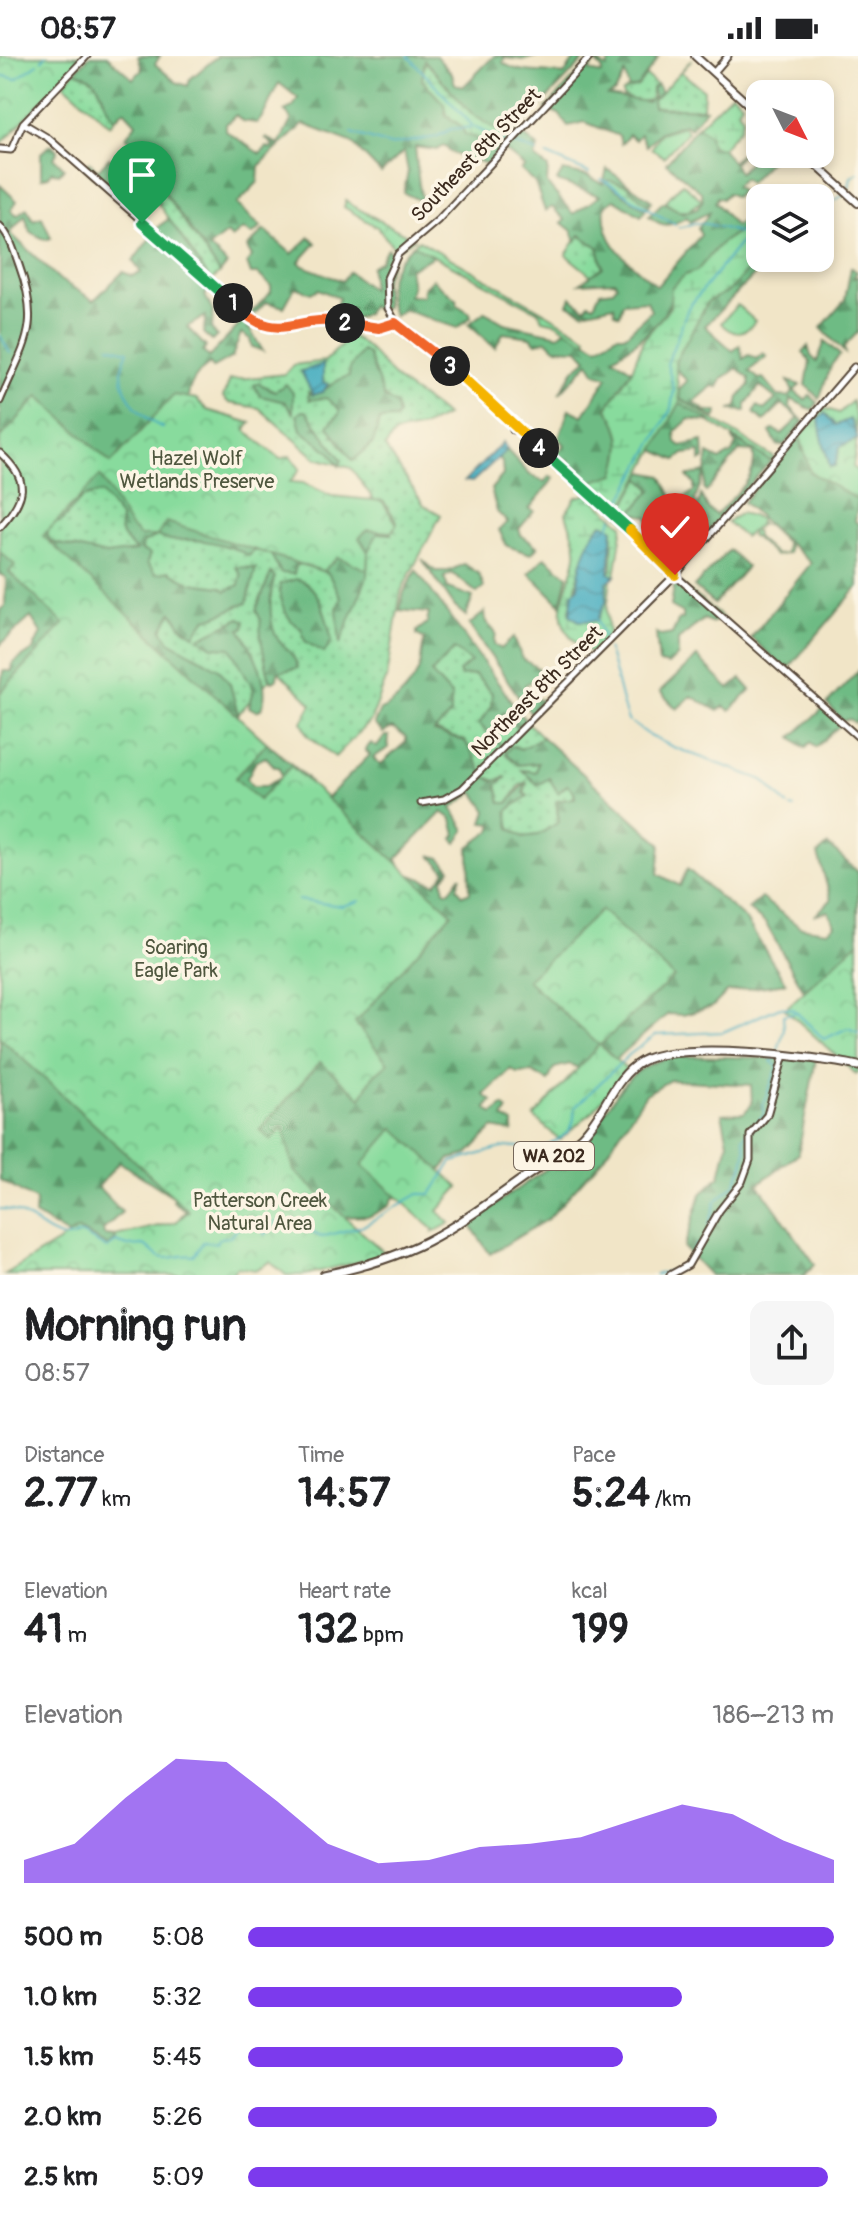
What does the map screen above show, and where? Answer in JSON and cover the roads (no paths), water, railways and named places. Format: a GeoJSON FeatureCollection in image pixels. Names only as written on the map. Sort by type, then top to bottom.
{"type":"FeatureCollection","features":[{"type":"Feature","properties":{"kind":"main road"},"geometry":{"type":"LineString","coordinates":[[697,56],[746,100]]}},
{"type":"Feature","properties":{"kind":"main road"},"geometry":{"type":"LineString","coordinates":[[697,56],[746,100]]}},
{"type":"Feature","properties":{"kind":"main road"},"geometry":{"type":"LineString","coordinates":[[704,63],[709,78]]}},
{"type":"Feature","properties":{"kind":"main road"},"geometry":{"type":"LineString","coordinates":[[821,168],[858,201]]}},
{"type":"Feature","properties":{"kind":"main road","name":"WA 202"},"geometry":{"type":"LineString","coordinates":[[324,1275],[393,1258],[463,1222],[577,1140],[593,1124],[625,1074],[647,1059],[667,1054],[784,1054],[858,1066]]}},
{"type":"Feature","properties":{"kind":"street"},"geometry":{"type":"LineString","coordinates":[[0,149],[11,150],[23,123],[87,56]]}},
{"type":"Feature","properties":{"kind":"street","name":"Southeast 8th Street"},"geometry":{"type":"LineString","coordinates":[[395,323],[386,293],[393,262],[438,220],[591,56]]}},
{"type":"Feature","properties":{"kind":"street"},"geometry":{"type":"LineString","coordinates":[[715,71],[728,56]]}},
{"type":"Feature","properties":{"kind":"street"},"geometry":{"type":"LineString","coordinates":[[23,123],[48,138],[257,322],[284,328],[322,320],[379,328],[395,323],[408,336],[437,355],[515,428],[590,491],[858,737]]}},
{"type":"Feature","properties":{"kind":"street"},"geometry":{"type":"LineString","coordinates":[[0,226],[8,237],[23,276],[32,314],[26,342],[0,401]]}},
{"type":"Feature","properties":{"kind":"street","name":"Northeast 8th Street"},"geometry":{"type":"LineString","coordinates":[[421,803],[444,799],[462,789],[665,583],[857,366]]}},
{"type":"Feature","properties":{"kind":"street"},"geometry":{"type":"LineString","coordinates":[[0,453],[15,469],[22,484],[17,507],[0,527]]}},
{"type":"Feature","properties":{"kind":"street"},"geometry":{"type":"LineString","coordinates":[[670,1275],[688,1265],[719,1211],[742,1182],[750,1160],[750,1135],[767,1115],[784,1054]]}},
{"type":"Feature","properties":{"kind":"water"},"geometry":{"type":"Polygon","coordinates":[[[323,364],[323,382],[328,384],[323,392],[313,395],[301,371],[323,364]]]}},
{"type":"Feature","properties":{"kind":"water"},"geometry":{"type":"Polygon","coordinates":[[[825,413],[836,425],[850,419],[858,439],[840,447],[835,466],[830,467],[819,419],[825,413]]]}},
{"type":"Feature","properties":{"kind":"water"},"geometry":{"type":"Polygon","coordinates":[[[503,442],[507,450],[472,482],[465,481],[503,442]]]}},
{"type":"Feature","properties":{"kind":"water"},"geometry":{"type":"Polygon","coordinates":[[[603,523],[613,529],[609,573],[615,576],[607,582],[606,602],[597,621],[579,621],[570,615],[573,592],[578,588],[588,544],[603,523]]]}},
{"type":"Feature","properties":{"kind":"waterway"},"geometry":{"type":"LineString","coordinates":[[42,60],[46,56]]}},
{"type":"Feature","properties":{"kind":"waterway"},"geometry":{"type":"LineString","coordinates":[[408,56],[472,125]]}},
{"type":"Feature","properties":{"kind":"waterway"},"geometry":{"type":"LineString","coordinates":[[0,75],[16,79],[38,64]]}},
{"type":"Feature","properties":{"kind":"waterway"},"geometry":{"type":"LineString","coordinates":[[352,133],[390,145],[436,137],[451,129],[474,127],[506,143]]}},
{"type":"Feature","properties":{"kind":"waterway"},"geometry":{"type":"LineString","coordinates":[[513,144],[537,152]]}},
{"type":"Feature","properties":{"kind":"waterway"},"geometry":{"type":"LineString","coordinates":[[547,155],[589,173]]}},
{"type":"Feature","properties":{"kind":"waterway"},"geometry":{"type":"LineString","coordinates":[[849,188],[851,177],[858,173]]}},
{"type":"Feature","properties":{"kind":"waterway"},"geometry":{"type":"LineString","coordinates":[[601,179],[675,224]]}},
{"type":"Feature","properties":{"kind":"waterway"},"geometry":{"type":"LineString","coordinates":[[834,201],[845,194]]}},
{"type":"Feature","properties":{"kind":"waterway"},"geometry":{"type":"LineString","coordinates":[[678,227],[696,223],[746,234]]}},
{"type":"Feature","properties":{"kind":"waterway"},"geometry":{"type":"LineString","coordinates":[[615,512],[671,409],[674,389],[667,364],[688,308],[746,236]]}},
{"type":"Feature","properties":{"kind":"waterway"},"geometry":{"type":"LineString","coordinates":[[0,335],[10,353]]}},
{"type":"Feature","properties":{"kind":"waterway"},"geometry":{"type":"LineString","coordinates":[[109,346],[128,351],[122,370],[129,397],[140,412],[163,428]]}},
{"type":"Feature","properties":{"kind":"waterway"},"geometry":{"type":"LineString","coordinates":[[608,530],[612,518]]}},
{"type":"Feature","properties":{"kind":"waterway"},"geometry":{"type":"LineString","coordinates":[[597,620],[605,641]]}},
{"type":"Feature","properties":{"kind":"waterway"},"geometry":{"type":"LineString","coordinates":[[607,648],[629,722]]}},
{"type":"Feature","properties":{"kind":"waterway"},"geometry":{"type":"LineString","coordinates":[[632,723],[649,735]]}},
{"type":"Feature","properties":{"kind":"waterway"},"geometry":{"type":"LineString","coordinates":[[650,736],[673,747]]}},
{"type":"Feature","properties":{"kind":"waterway"},"geometry":{"type":"LineString","coordinates":[[673,747],[763,780],[788,806]]}},
{"type":"Feature","properties":{"kind":"waterway"},"geometry":{"type":"LineString","coordinates":[[298,900],[342,906],[360,901]]}},
{"type":"Feature","properties":{"kind":"waterway"},"geometry":{"type":"LineString","coordinates":[[220,1238],[229,1237],[240,1226],[249,1228],[257,1221],[265,1235],[277,1222],[286,1226],[294,1223],[321,1237],[363,1226],[418,1194],[431,1194],[452,1162],[507,1147],[527,1148],[536,1153],[569,1131],[574,1108],[630,1054],[656,1035],[723,1032],[780,1007],[793,1009],[824,1039],[848,1028],[858,1032]]}},
{"type":"Feature","properties":{"kind":"waterway"},"geometry":{"type":"LineString","coordinates":[[778,1050],[784,1030],[783,1015],[794,1013]]}},
{"type":"Feature","properties":{"kind":"waterway"},"geometry":{"type":"LineString","coordinates":[[709,1225],[716,1201],[735,1184],[743,1166],[746,1149],[743,1138],[764,1114],[763,1104],[778,1067],[771,1061],[778,1057]]}},
{"type":"Feature","properties":{"kind":"waterway"},"geometry":{"type":"LineString","coordinates":[[0,1209],[18,1213],[64,1238],[82,1234],[107,1248],[116,1242],[128,1246],[144,1245],[164,1258],[194,1256],[203,1242],[216,1243],[218,1239]]}},
{"type":"Feature","properties":{"kind":"waterway"},"geometry":{"type":"LineString","coordinates":[[684,1265],[697,1244]]}},
{"type":"Feature","properties":{"kind":"waterway"},"geometry":{"type":"LineString","coordinates":[[655,1275],[679,1269]]}},
{"type":"Feature","properties":{"kind":"park label","name":"Hazel Wolf Wetlands Preserve"},"geometry":{"type":"Point","coordinates":[197,470]}},
{"type":"Feature","properties":{"kind":"park label","name":"Soaring Eagle Park"},"geometry":{"type":"Point","coordinates":[176,958]}},
{"type":"Feature","properties":{"kind":"park label","name":"Patterson Creek Natural Area"},"geometry":{"type":"Point","coordinates":[260,1212]}}]}
